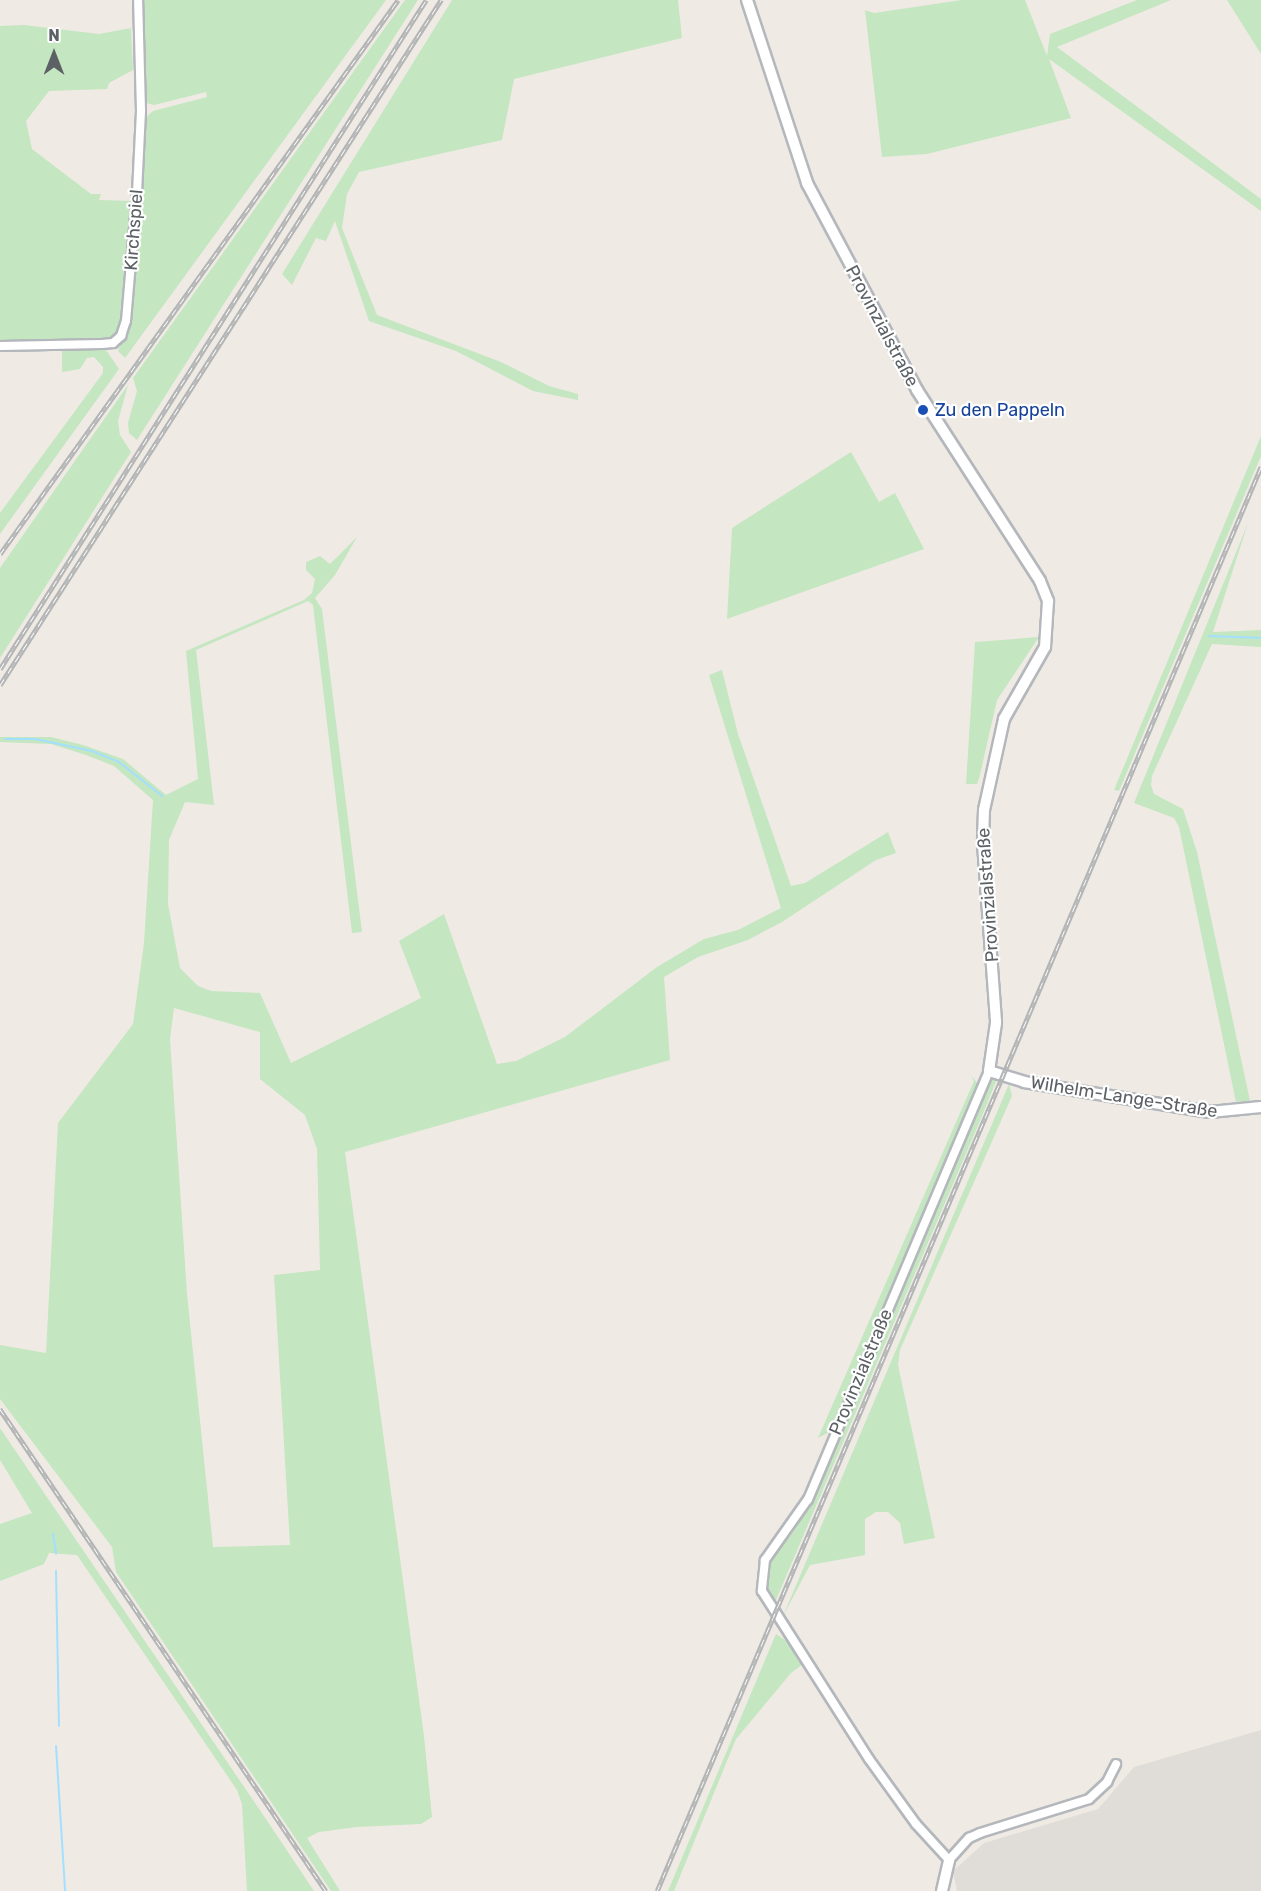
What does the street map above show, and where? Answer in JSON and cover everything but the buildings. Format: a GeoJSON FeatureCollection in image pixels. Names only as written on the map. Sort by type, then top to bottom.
{"type":"FeatureCollection","features":[{"type":"Feature","properties":{"kind":"street","name":"Kirchspiel"},"geometry":{"type":"LineString","coordinates":[[0,346],[113,343],[120,336],[126,321],[139,148],[138,0]]}},
{"type":"Feature","properties":{"kind":"street","name":"Provinzialstraße"},"geometry":{"type":"LineString","coordinates":[[747,0],[807,183],[917,390],[1040,581],[1048,601],[1045,647],[1004,719],[986,800],[983,844],[996,1023],[989,1071],[808,1499],[765,1560],[761,1575],[766,1601],[809,1660],[869,1759],[916,1824],[949,1860]]}},
{"type":"Feature","properties":{"kind":"street","name":"Wilhelm-Lange-Straße"},"geometry":{"type":"LineString","coordinates":[[989,1071],[1024,1082],[1210,1112],[1261,1107]]}},
{"type":"Feature","properties":{"kind":"street"},"geometry":{"type":"LineString","coordinates":[[942,1891],[949,1860],[969,1838],[1089,1798],[1107,1782],[1116,1764]]}},
{"type":"Feature","properties":{"kind":"shaded area"},"geometry":{"type":"Polygon","coordinates":[[[1261,1730],[1261,1891],[957,1891],[953,1871],[984,1843],[1098,1809],[1134,1767],[1261,1730]]]}},
{"type":"Feature","properties":{"kind":"green space"},"geometry":{"type":"Polygon","coordinates":[[[142,0],[386,0],[125,358],[118,351],[130,315],[143,120],[153,111],[207,97],[206,92],[154,105],[146,103],[142,0]]]}},
{"type":"Feature","properties":{"kind":"green space"},"geometry":{"type":"Polygon","coordinates":[[[405,0],[418,0],[137,440],[129,433],[128,423],[137,391],[133,378],[405,0]]]}},
{"type":"Feature","properties":{"kind":"green space"},"geometry":{"type":"Polygon","coordinates":[[[452,0],[678,0],[682,38],[514,79],[502,140],[359,172],[347,194],[342,228],[377,315],[501,362],[549,386],[578,394],[578,400],[533,391],[456,351],[369,321],[335,221],[326,241],[316,238],[292,285],[282,274],[452,0]]]}},
{"type":"Feature","properties":{"kind":"green space"},"geometry":{"type":"Polygon","coordinates":[[[962,0],[1025,0],[1047,56],[1050,34],[1137,0],[1171,0],[1057,47],[1261,199],[1261,211],[1049,59],[1071,118],[927,154],[882,157],[865,10],[874,13],[962,0]]]}},
{"type":"Feature","properties":{"kind":"green space"},"geometry":{"type":"Polygon","coordinates":[[[1227,0],[1261,0],[1261,54],[1227,0]]]}},
{"type":"Feature","properties":{"kind":"green space"},"geometry":{"type":"Polygon","coordinates":[[[24,25],[99,34],[131,28],[133,70],[109,83],[107,89],[49,91],[26,121],[32,149],[91,194],[101,194],[99,200],[133,201],[122,321],[115,335],[102,340],[0,341],[0,26],[24,25]]]}},
{"type":"Feature","properties":{"kind":"green space"},"geometry":{"type":"Polygon","coordinates":[[[104,347],[119,369],[0,534],[0,513],[103,373],[103,367],[94,357],[87,358],[80,369],[62,372],[62,348],[104,347]]]}},
{"type":"Feature","properties":{"kind":"green space"},"geometry":{"type":"Polygon","coordinates":[[[128,385],[118,421],[120,435],[131,452],[0,658],[0,568],[128,385]]]}},
{"type":"Feature","properties":{"kind":"green space"},"geometry":{"type":"Polygon","coordinates":[[[1261,436],[1261,456],[1119,791],[1114,790],[1261,436]]]}},
{"type":"Feature","properties":{"kind":"green space"},"geometry":{"type":"Polygon","coordinates":[[[851,452],[879,502],[895,493],[924,549],[727,619],[732,528],[851,452]]]}},
{"type":"Feature","properties":{"kind":"green space"},"geometry":{"type":"Polygon","coordinates":[[[1248,523],[1213,632],[1261,630],[1261,647],[1212,644],[1152,776],[1151,785],[1154,794],[1183,809],[1197,852],[1250,1101],[1236,1102],[1179,827],[1174,818],[1134,803],[1248,523]]]}},
{"type":"Feature","properties":{"kind":"green space"},"geometry":{"type":"Polygon","coordinates":[[[357,537],[335,575],[315,598],[322,609],[362,932],[352,933],[313,605],[308,601],[196,650],[214,805],[185,802],[169,840],[168,904],[180,968],[198,986],[211,991],[260,993],[291,1063],[421,998],[399,941],[444,914],[497,1064],[516,1061],[565,1037],[657,967],[704,939],[738,930],[781,908],[709,675],[722,670],[738,734],[791,886],[805,883],[888,832],[896,853],[876,860],[782,922],[748,940],[698,957],[664,977],[670,1060],[345,1152],[424,1736],[432,1817],[421,1824],[357,1827],[319,1832],[307,1838],[340,1891],[331,1891],[116,1572],[112,1547],[0,1399],[0,1345],[46,1353],[58,1123],[133,1024],[144,943],[153,800],[114,766],[51,744],[0,742],[0,737],[51,737],[83,745],[123,759],[166,795],[198,779],[186,651],[304,600],[312,593],[315,579],[306,570],[306,562],[320,556],[330,564],[357,537]],[[174,1008],[170,1039],[187,1294],[213,1547],[290,1545],[274,1275],[320,1270],[317,1149],[305,1115],[260,1079],[260,1032],[174,1008]]]}},
{"type":"Feature","properties":{"kind":"green space"},"geometry":{"type":"Polygon","coordinates":[[[1039,637],[997,700],[977,784],[966,784],[975,642],[1039,637]]]}},
{"type":"Feature","properties":{"kind":"green space"},"geometry":{"type":"Polygon","coordinates":[[[971,1075],[978,1084],[838,1413],[829,1432],[818,1438],[974,1081],[971,1075]]]}},
{"type":"Feature","properties":{"kind":"green space"},"geometry":{"type":"Polygon","coordinates":[[[993,1078],[997,1079],[982,1116],[773,1607],[766,1591],[768,1563],[795,1530],[813,1495],[987,1082],[993,1078]]]}},
{"type":"Feature","properties":{"kind":"green space"},"geometry":{"type":"Polygon","coordinates":[[[1009,1084],[1012,1096],[900,1350],[898,1365],[935,1538],[904,1544],[900,1523],[888,1512],[876,1512],[865,1519],[865,1555],[810,1565],[783,1616],[1009,1084]]]}},
{"type":"Feature","properties":{"kind":"green space"},"geometry":{"type":"Polygon","coordinates":[[[0,1428],[314,1891],[247,1891],[242,1804],[237,1790],[77,1555],[49,1553],[44,1564],[0,1581],[0,1524],[32,1513],[0,1460],[0,1428]]]}},
{"type":"Feature","properties":{"kind":"green space"},"geometry":{"type":"Polygon","coordinates":[[[776,1634],[788,1642],[803,1664],[791,1673],[736,1739],[674,1891],[668,1891],[776,1634]]]}},
{"type":"Feature","properties":{"kind":"waterway"},"geometry":{"type":"LineString","coordinates":[[1209,636],[1261,638]]}},
{"type":"Feature","properties":{"kind":"waterway"},"geometry":{"type":"LineString","coordinates":[[5,739],[35,739],[92,751],[119,762],[162,796]]}},
{"type":"Feature","properties":{"kind":"waterway"},"geometry":{"type":"LineString","coordinates":[[53,1534],[56,1554]]}},
{"type":"Feature","properties":{"kind":"waterway"},"geometry":{"type":"LineString","coordinates":[[56,1571],[59,1726]]}},
{"type":"Feature","properties":{"kind":"waterway"},"geometry":{"type":"LineString","coordinates":[[56,1746],[65,1891]]}},
{"type":"Feature","properties":{"kind":"railway"},"geometry":{"type":"LineString","coordinates":[[0,554],[398,0]]}},
{"type":"Feature","properties":{"kind":"railway"},"geometry":{"type":"LineString","coordinates":[[0,669],[426,0]]}},
{"type":"Feature","properties":{"kind":"railway"},"geometry":{"type":"LineString","coordinates":[[0,685],[441,0]]}},
{"type":"Feature","properties":{"kind":"railway"},"geometry":{"type":"LineString","coordinates":[[657,1891],[1261,467]]}},
{"type":"Feature","properties":{"kind":"railway"},"geometry":{"type":"LineString","coordinates":[[0,1409],[326,1891]]}},
{"type":"Feature","properties":{"kind":"place","name":"Zu den Pappeln"},"geometry":{"type":"Point","coordinates":[923,410]}}]}
